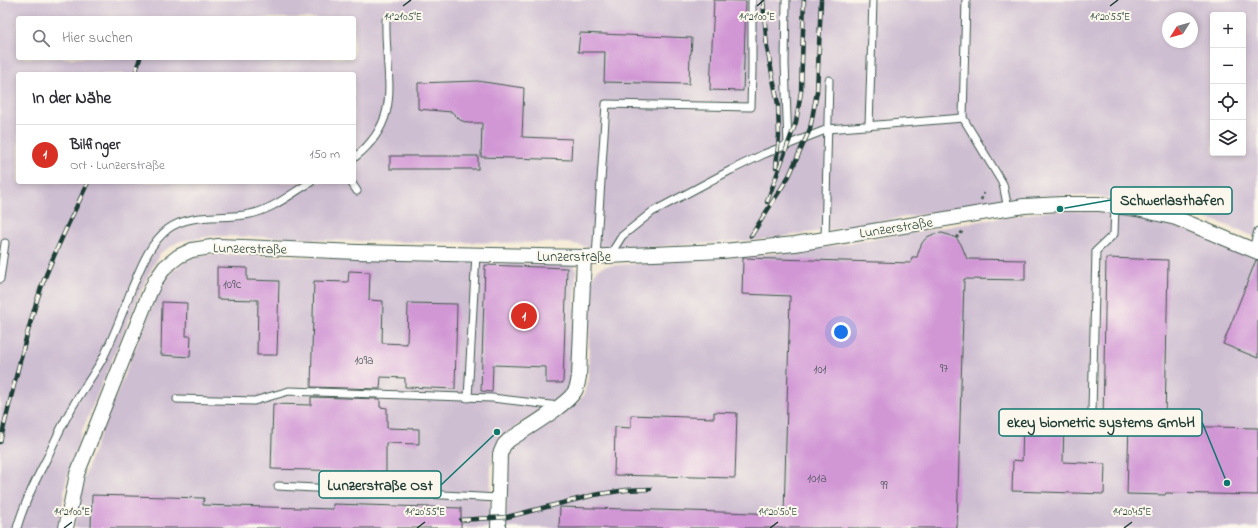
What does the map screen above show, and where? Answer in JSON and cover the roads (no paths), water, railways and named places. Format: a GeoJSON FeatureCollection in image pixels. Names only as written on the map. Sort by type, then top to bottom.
{"type":"FeatureCollection","features":[{"type":"Feature","properties":{"kind":"street","name":"Lunzerstraße"},"geometry":{"type":"LineString","coordinates":[[66,528],[77,474],[150,292],[155,281],[166,267],[179,256],[192,250],[218,246],[357,252],[596,256],[723,251],[787,245],[1024,206],[1100,204],[1137,209],[1176,218],[1255,251]]}},
{"type":"Feature","properties":{"kind":"street"},"geometry":{"type":"LineString","coordinates":[[498,528],[500,454],[504,445],[559,406],[571,396],[576,389],[596,256]]}},
{"type":"Feature","properties":{"kind":"lane"},"geometry":{"type":"LineString","coordinates":[[596,256],[606,104],[750,107],[752,70],[752,0]]}},
{"type":"Feature","properties":{"kind":"lane"},"geometry":{"type":"LineString","coordinates":[[786,0],[785,63],[788,145]]}},
{"type":"Feature","properties":{"kind":"lane"},"geometry":{"type":"LineString","coordinates":[[869,126],[873,0]]}},
{"type":"Feature","properties":{"kind":"lane"},"geometry":{"type":"LineString","coordinates":[[966,0],[963,118],[1003,184],[1008,209]]}},
{"type":"Feature","properties":{"kind":"lane"},"geometry":{"type":"LineString","coordinates":[[356,156],[375,138],[382,126],[387,110],[389,91],[385,35],[386,20]]}},
{"type":"Feature","properties":{"kind":"lane"},"geometry":{"type":"LineString","coordinates":[[825,239],[829,80]]}},
{"type":"Feature","properties":{"kind":"lane"},"geometry":{"type":"LineString","coordinates":[[596,256],[652,212],[731,170],[828,129],[963,118]]}},
{"type":"Feature","properties":{"kind":"lane"},"geometry":{"type":"LineString","coordinates":[[17,528],[20,516],[57,436],[74,404],[103,358],[148,252],[157,239],[179,222],[200,218],[251,214],[273,205],[308,184]]}},
{"type":"Feature","properties":{"kind":"lane"},"geometry":{"type":"LineString","coordinates":[[352,184],[357,191]]}},
{"type":"Feature","properties":{"kind":"lane"},"geometry":{"type":"LineString","coordinates":[[1092,411],[1096,251],[1114,234],[1114,206]]}},
{"type":"Feature","properties":{"kind":"lane"},"geometry":{"type":"LineString","coordinates":[[1255,251],[1258,231]]}},
{"type":"Feature","properties":{"kind":"lane"},"geometry":{"type":"LineString","coordinates":[[0,279],[5,243]]}},
{"type":"Feature","properties":{"kind":"lane"},"geometry":{"type":"LineString","coordinates":[[468,398],[476,254]]}},
{"type":"Feature","properties":{"kind":"lane"},"geometry":{"type":"LineString","coordinates":[[177,399],[254,400],[289,391],[492,398],[559,406]]}},
{"type":"Feature","properties":{"kind":"lane"},"geometry":{"type":"LineString","coordinates":[[278,486],[498,498]]}},
{"type":"Feature","properties":{"kind":"railway"},"geometry":{"type":"LineString","coordinates":[[763,0],[767,48],[778,104],[779,136],[776,167]]}},
{"type":"Feature","properties":{"kind":"railway"},"geometry":{"type":"LineString","coordinates":[[767,202],[796,122],[801,92],[804,0]]}},
{"type":"Feature","properties":{"kind":"railway"},"geometry":{"type":"LineString","coordinates":[[751,236],[789,176],[810,129],[817,92],[821,0]]}},
{"type":"Feature","properties":{"kind":"railway"},"geometry":{"type":"LineString","coordinates":[[136,72],[139,60]]}},
{"type":"Feature","properties":{"kind":"railway"},"geometry":{"type":"LineString","coordinates":[[0,442],[24,345],[41,288],[57,248],[87,184]]}},
{"type":"Feature","properties":{"kind":"railway"},"geometry":{"type":"LineString","coordinates":[[461,520],[507,517],[594,495],[626,490],[650,489]]}},
{"type":"Feature","properties":{"kind":"place","name":"Schwerlasthafen"},"geometry":{"type":"Point","coordinates":[1060,209]}},
{"type":"Feature","properties":{"kind":"place","name":"Bilfinger"},"geometry":{"type":"Point","coordinates":[524,316]}},
{"type":"Feature","properties":{"kind":"place","name":"Lunzerstraße Ost"},"geometry":{"type":"Point","coordinates":[497,432]}},
{"type":"Feature","properties":{"kind":"place","name":"ekey biometric systems GmbH"},"geometry":{"type":"Point","coordinates":[1227,483]}}]}
